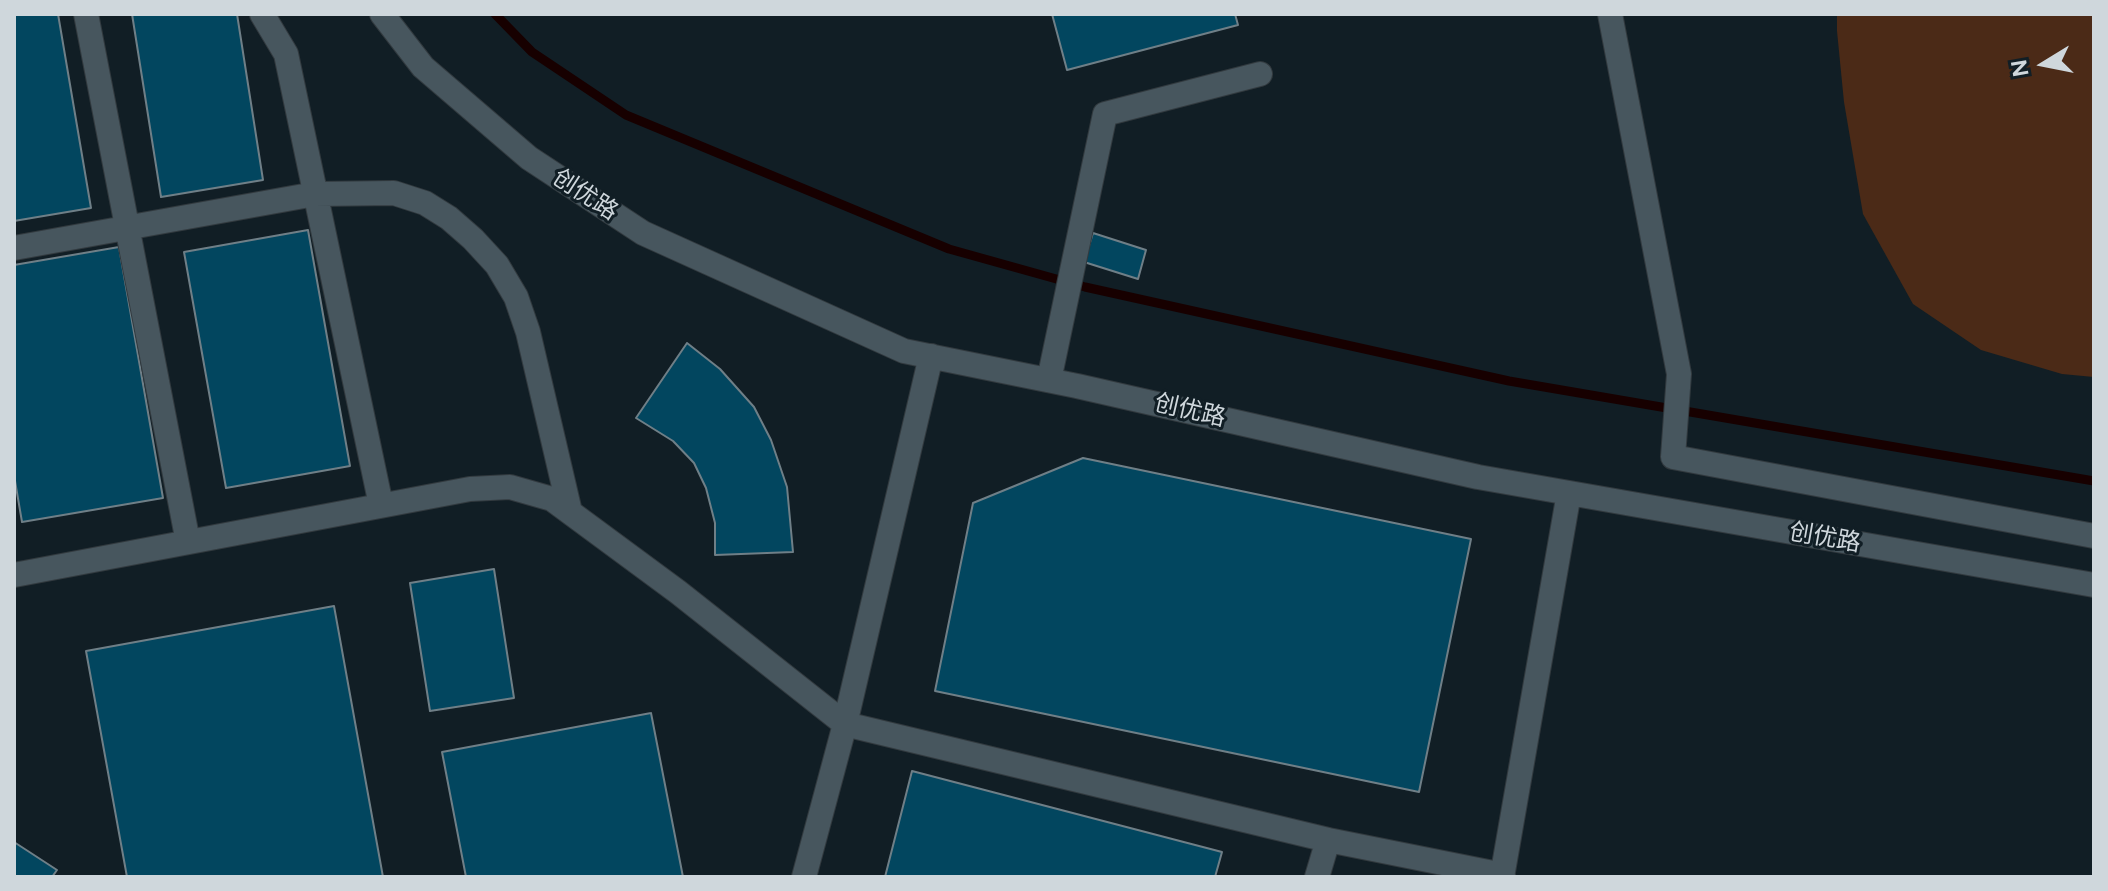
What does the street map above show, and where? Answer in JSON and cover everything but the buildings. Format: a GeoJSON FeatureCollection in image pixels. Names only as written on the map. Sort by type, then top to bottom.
{"type":"FeatureCollection","features":[{"type":"Feature","properties":{"kind":"street"},"geometry":{"type":"LineString","coordinates":[[86,14],[188,542]]}},
{"type":"Feature","properties":{"kind":"street"},"geometry":{"type":"LineString","coordinates":[[262,14],[286,54],[381,505]]}},
{"type":"Feature","properties":{"kind":"street","name":"创优路"},"geometry":{"type":"LineString","coordinates":[[382,14],[423,67],[529,158],[643,233],[904,351],[1049,380],[1478,477],[2094,585]]}},
{"type":"Feature","properties":{"kind":"street"},"geometry":{"type":"LineString","coordinates":[[1610,14],[1679,374],[1673,457],[2094,536]]}},
{"type":"Feature","properties":{"kind":"street"},"geometry":{"type":"LineString","coordinates":[[1049,380],[1105,114],[1260,74]]}},
{"type":"Feature","properties":{"kind":"street"},"geometry":{"type":"LineString","coordinates":[[14,248],[315,194],[394,193],[425,203],[473,239],[497,265],[516,297],[528,332],[570,512]]}},
{"type":"Feature","properties":{"kind":"street"},"geometry":{"type":"LineString","coordinates":[[804,877],[845,724],[931,356]]}},
{"type":"Feature","properties":{"kind":"street"},"geometry":{"type":"LineString","coordinates":[[14,575],[470,489],[510,487],[552,499],[678,592],[845,724],[1328,840],[1502,876],[1569,493]]}},
{"type":"Feature","properties":{"kind":"street"},"geometry":{"type":"LineString","coordinates":[[1317,877],[1328,840]]}},
{"type":"Feature","properties":{"kind":"shaded area"},"geometry":{"type":"Polygon","coordinates":[[[1837,14],[2094,14],[2094,377],[2062,374],[1981,350],[1913,304],[1863,214],[1844,102],[1837,14]]]}},
{"type":"Feature","properties":{"kind":"waterway"},"geometry":{"type":"LineString","coordinates":[[495,14],[532,52],[626,115],[949,249],[1085,287],[1509,381],[2094,481]]}}]}
